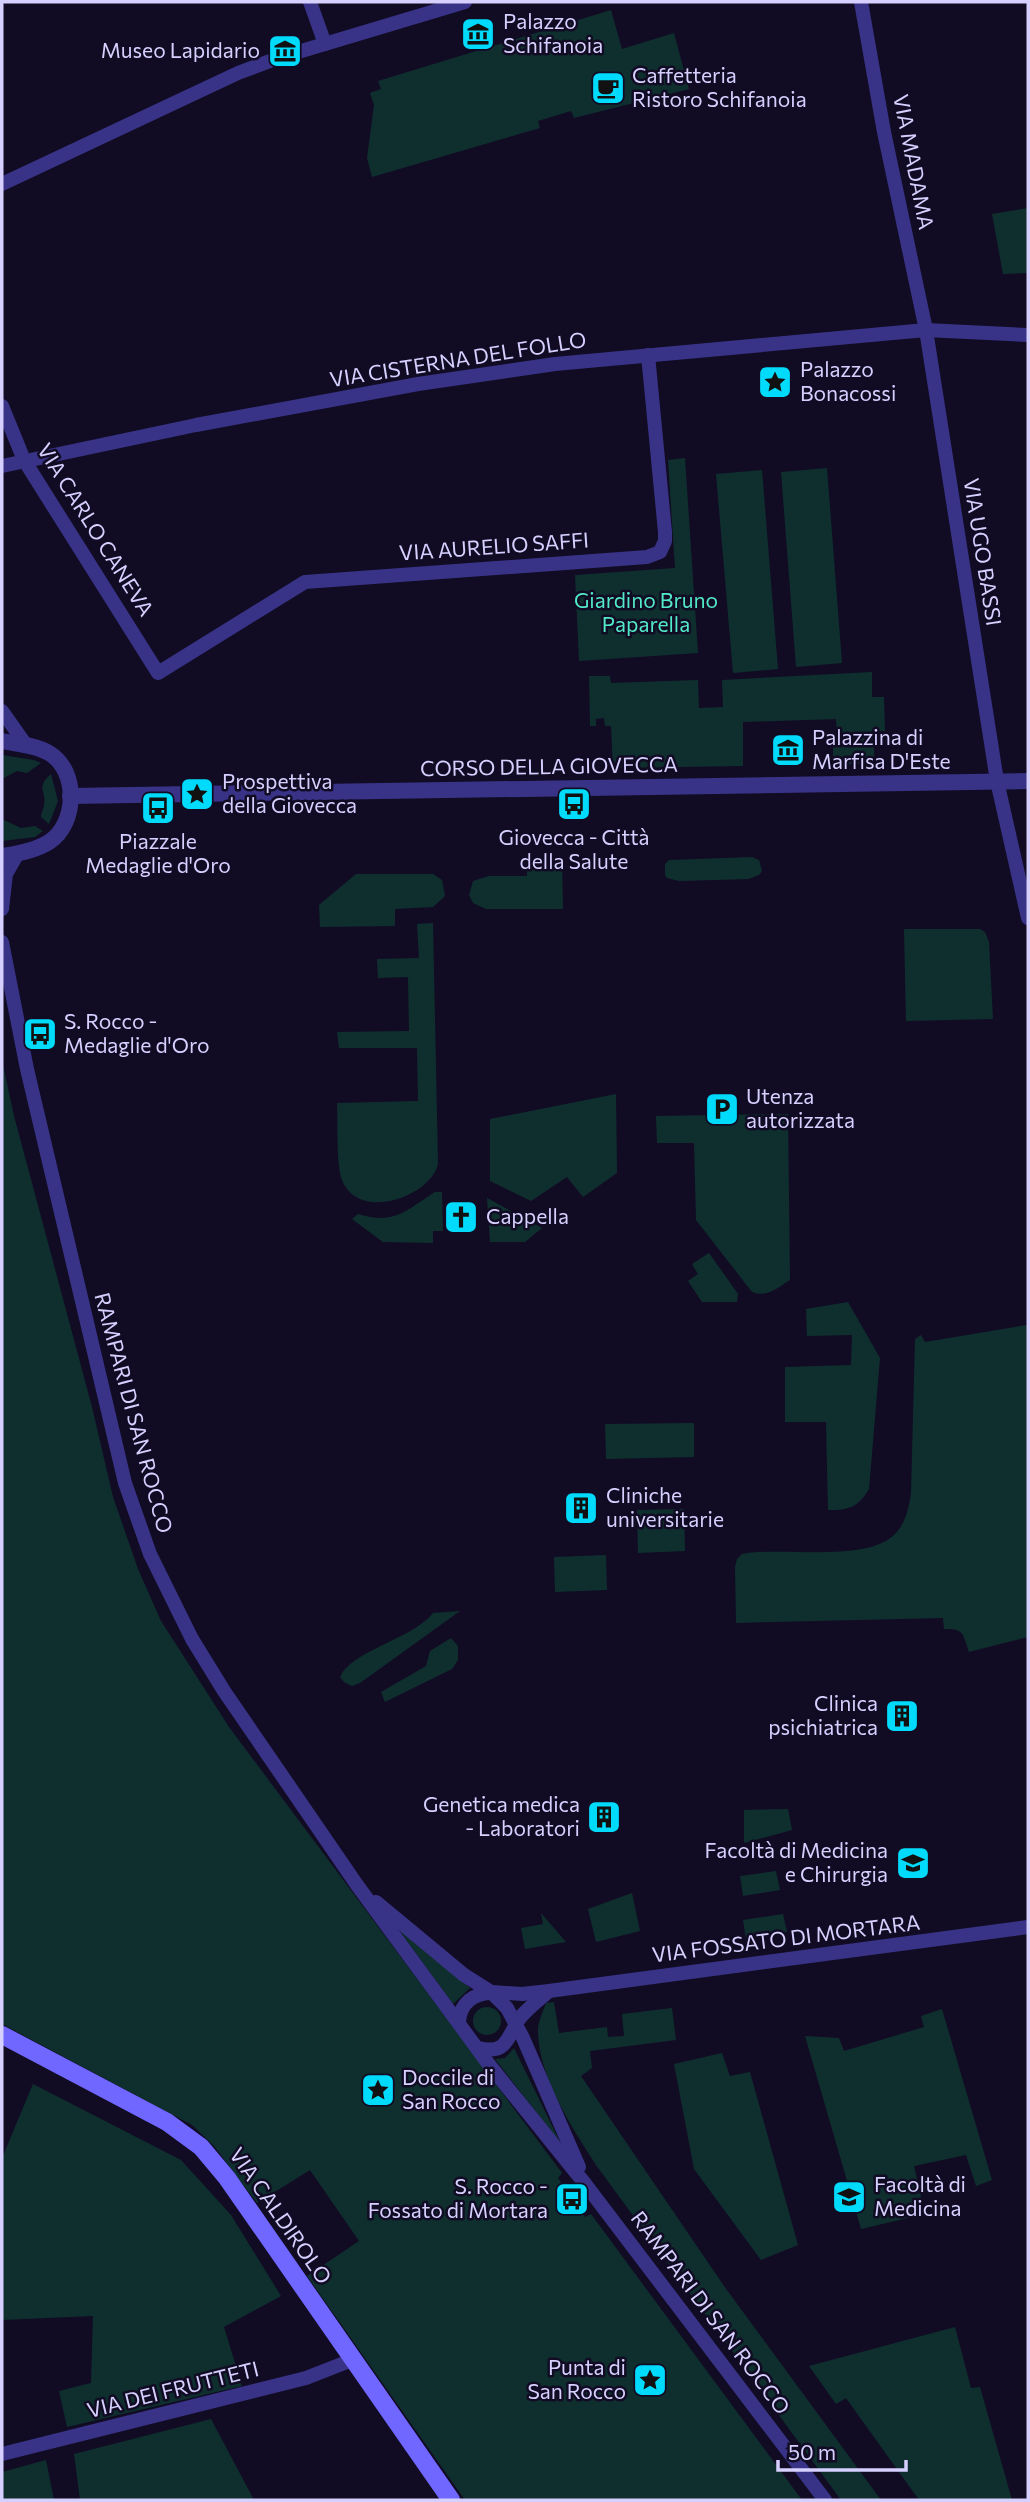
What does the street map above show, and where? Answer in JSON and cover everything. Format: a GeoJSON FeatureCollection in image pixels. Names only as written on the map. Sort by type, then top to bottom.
{"type":"FeatureCollection","features":[{"type":"Feature","properties":{"kind":"main road","name":"VIA CALDIROLO"},"geometry":{"type":"LineString","coordinates":[[2,2035],[167,2122],[201,2147],[233,2186],[451,2500]]}},
{"type":"Feature","properties":{"kind":"street"},"geometry":{"type":"LineString","coordinates":[[310,2],[325,44]]}},
{"type":"Feature","properties":{"kind":"street"},"geometry":{"type":"LineString","coordinates":[[2,184],[217,82],[278,58],[465,2]]}},
{"type":"Feature","properties":{"kind":"street","name":"VIA MADAMA"},"geometry":{"type":"LineString","coordinates":[[861,2],[884,132],[926,330]]}},
{"type":"Feature","properties":{"kind":"street","name":"VIA CISTERNA DEL FOLLO"},"geometry":{"type":"LineString","coordinates":[[2,466],[418,384],[555,364],[926,330],[1028,335]]}},
{"type":"Feature","properties":{"kind":"street","name":"VIA UGO BASSI"},"geometry":{"type":"LineString","coordinates":[[926,330],[997,780],[1028,918]]}},
{"type":"Feature","properties":{"kind":"street","name":"VIA AURELIO SAFFI"},"geometry":{"type":"LineString","coordinates":[[158,673],[305,582],[647,557],[660,552],[665,541],[665,532],[648,355]]}},
{"type":"Feature","properties":{"kind":"street","name":"VIA CARLO CANEVA"},"geometry":{"type":"LineString","coordinates":[[2,406],[24,460],[158,673]]}},
{"type":"Feature","properties":{"kind":"street"},"geometry":{"type":"LineString","coordinates":[[2,711],[26,745]]}},
{"type":"Feature","properties":{"kind":"street"},"geometry":{"type":"LineString","coordinates":[[2,741],[47,751],[55,757],[67,776],[70,796],[68,816],[49,842],[10,855],[2,909]]}},
{"type":"Feature","properties":{"kind":"street","name":"CORSO DELLA GIOVECCA"},"geometry":{"type":"LineString","coordinates":[[70,796],[1028,781]]}},
{"type":"Feature","properties":{"kind":"street","name":"RAMPARI DI SAN ROCCO"},"geometry":{"type":"LineString","coordinates":[[2,942],[45,1147],[125,1483],[143,1538],[173,1603],[215,1678],[356,1885],[825,2500]]}},
{"type":"Feature","properties":{"kind":"street","name":"RAMPARI DI SAN ROCCO"},"geometry":{"type":"LineString","coordinates":[[356,1885],[422,1942],[464,1975],[492,1992],[507,2008],[586,2185]]}},
{"type":"Feature","properties":{"kind":"street","name":"VIA FOSSATO DI MORTARA"},"geometry":{"type":"LineString","coordinates":[[492,1992],[522,1994],[549,1991],[1028,1927]]}},
{"type":"Feature","properties":{"kind":"street"},"geometry":{"type":"LineString","coordinates":[[478,2048],[489,2050],[504,2045],[511,2038],[516,2024],[549,1991]]}},
{"type":"Feature","properties":{"kind":"street"},"geometry":{"type":"LineString","coordinates":[[459,2022],[462,2008],[467,2001],[475,1995],[492,1992]]}},
{"type":"Feature","properties":{"kind":"street","name":"VIA DEI FRUTTETI"},"geometry":{"type":"LineString","coordinates":[[2,2454],[306,2378],[352,2360]]}},
{"type":"Feature","properties":{"kind":"green space"},"geometry":{"type":"Polygon","coordinates":[[[611,10],[622,49],[674,33],[689,89],[574,118],[571,111],[538,121],[540,128],[372,177],[367,158],[374,105],[370,93],[381,89],[378,81],[611,10]]]}},
{"type":"Feature","properties":{"kind":"green space"},"geometry":{"type":"Polygon","coordinates":[[[1028,208],[1028,273],[1003,274],[992,214],[1028,208]]]}},
{"type":"Feature","properties":{"kind":"green space","name":"Giardino Bruno Paparella"},"geometry":{"type":"Polygon","coordinates":[[[685,458],[698,653],[579,661],[575,575],[675,568],[668,460],[685,458]]]}},
{"type":"Feature","properties":{"kind":"green space"},"geometry":{"type":"Polygon","coordinates":[[[827,468],[842,663],[796,667],[781,472],[827,468]]]}},
{"type":"Feature","properties":{"kind":"green space"},"geometry":{"type":"Polygon","coordinates":[[[762,470],[778,669],[733,673],[716,474],[762,470]]]}},
{"type":"Feature","properties":{"kind":"green space"},"geometry":{"type":"Polygon","coordinates":[[[872,672],[872,697],[884,697],[885,731],[874,731],[874,763],[833,765],[836,719],[743,722],[743,766],[613,768],[611,726],[605,726],[604,718],[596,719],[596,726],[590,726],[589,676],[610,676],[611,683],[698,680],[699,708],[723,707],[722,680],[872,672]]]}},
{"type":"Feature","properties":{"kind":"green space"},"geometry":{"type":"Polygon","coordinates":[[[2,755],[41,763],[27,773],[17,771],[2,779],[2,755]]]}},
{"type":"Feature","properties":{"kind":"green space"},"geometry":{"type":"Polygon","coordinates":[[[51,774],[58,801],[49,824],[41,817],[45,801],[43,786],[51,774]]]}},
{"type":"Feature","properties":{"kind":"green space"},"geometry":{"type":"Polygon","coordinates":[[[2,819],[21,828],[35,826],[43,831],[35,837],[2,841],[2,819]]]}},
{"type":"Feature","properties":{"kind":"green space"},"geometry":{"type":"Polygon","coordinates":[[[752,857],[759,860],[762,871],[749,879],[679,881],[665,875],[665,864],[669,860],[752,857]]]}},
{"type":"Feature","properties":{"kind":"green space"},"geometry":{"type":"Polygon","coordinates":[[[527,860],[562,860],[563,909],[486,909],[473,903],[469,895],[473,881],[489,876],[527,876],[527,860]]]}},
{"type":"Feature","properties":{"kind":"green space"},"geometry":{"type":"Polygon","coordinates":[[[356,874],[433,874],[442,880],[445,896],[433,907],[395,909],[395,926],[320,927],[319,905],[356,874]]]}},
{"type":"Feature","properties":{"kind":"green space"},"geometry":{"type":"Polygon","coordinates":[[[433,923],[438,1164],[433,1176],[409,1194],[394,1200],[363,1200],[351,1193],[340,1173],[337,1103],[418,1101],[417,1048],[339,1048],[337,1032],[409,1031],[408,977],[378,978],[377,959],[419,958],[417,924],[433,923]]]}},
{"type":"Feature","properties":{"kind":"green space"},"geometry":{"type":"Polygon","coordinates":[[[904,929],[980,929],[985,932],[989,942],[993,1019],[906,1021],[904,929]]]}},
{"type":"Feature","properties":{"kind":"green space"},"geometry":{"type":"Polygon","coordinates":[[[2,1060],[14,1116],[92,1407],[113,1497],[138,1569],[161,1621],[229,1727],[562,2173],[558,2178],[585,2217],[591,2214],[802,2500],[465,2500],[307,2276],[359,2241],[310,2170],[257,2203],[214,2146],[192,2125],[2,2024],[2,1060]]]}},
{"type":"Feature","properties":{"kind":"green space"},"geometry":{"type":"Polygon","coordinates":[[[616,1094],[617,1173],[583,1197],[567,1177],[531,1201],[490,1181],[490,1119],[616,1094]]]}},
{"type":"Feature","properties":{"kind":"green space"},"geometry":{"type":"Polygon","coordinates":[[[788,1114],[790,1280],[772,1291],[757,1294],[752,1292],[696,1220],[694,1143],[657,1143],[656,1116],[788,1114]]]}},
{"type":"Feature","properties":{"kind":"green space"},"geometry":{"type":"Polygon","coordinates":[[[435,1192],[442,1192],[443,1231],[433,1231],[433,1243],[383,1242],[352,1219],[358,1214],[391,1217],[435,1192]]]}},
{"type":"Feature","properties":{"kind":"green space"},"geometry":{"type":"Polygon","coordinates":[[[487,1198],[542,1228],[525,1242],[490,1242],[487,1198]]]}},
{"type":"Feature","properties":{"kind":"green space"},"geometry":{"type":"Polygon","coordinates":[[[709,1253],[738,1294],[737,1302],[702,1302],[688,1281],[698,1274],[692,1264],[709,1253]]]}},
{"type":"Feature","properties":{"kind":"green space"},"geometry":{"type":"Polygon","coordinates":[[[848,1302],[880,1358],[869,1489],[852,1507],[828,1510],[826,1422],[785,1422],[785,1367],[851,1365],[852,1335],[807,1336],[806,1309],[848,1302]]]}},
{"type":"Feature","properties":{"kind":"green space"},"geometry":{"type":"Polygon","coordinates":[[[1027,1325],[1028,1637],[969,1652],[962,1633],[944,1629],[943,1618],[736,1623],[735,1567],[742,1554],[866,1548],[883,1542],[899,1529],[911,1493],[915,1339],[921,1335],[925,1342],[1027,1325]]]}},
{"type":"Feature","properties":{"kind":"green space"},"geometry":{"type":"Polygon","coordinates":[[[694,1423],[694,1457],[606,1459],[605,1424],[694,1423]]]}},
{"type":"Feature","properties":{"kind":"green space"},"geometry":{"type":"Polygon","coordinates":[[[684,1509],[685,1551],[638,1553],[637,1510],[684,1509]]]}},
{"type":"Feature","properties":{"kind":"green space"},"geometry":{"type":"Polygon","coordinates":[[[606,1555],[607,1590],[555,1592],[554,1557],[606,1555]]]}},
{"type":"Feature","properties":{"kind":"green space"},"geometry":{"type":"Polygon","coordinates":[[[460,1611],[360,1683],[352,1686],[340,1677],[357,1659],[412,1630],[433,1613],[460,1611]]]}},
{"type":"Feature","properties":{"kind":"green space"},"geometry":{"type":"Polygon","coordinates":[[[451,1638],[458,1646],[458,1660],[452,1669],[385,1702],[381,1692],[426,1666],[430,1651],[451,1638]]]}},
{"type":"Feature","properties":{"kind":"green space"},"geometry":{"type":"Polygon","coordinates":[[[788,1809],[792,1830],[744,1843],[744,1810],[788,1809]]]}},
{"type":"Feature","properties":{"kind":"green space"},"geometry":{"type":"Polygon","coordinates":[[[776,1871],[780,1890],[743,1896],[740,1876],[776,1871]]]}},
{"type":"Feature","properties":{"kind":"green space"},"geometry":{"type":"Polygon","coordinates":[[[632,1893],[640,1931],[596,1942],[588,1909],[632,1893]]]}},
{"type":"Feature","properties":{"kind":"green space"},"geometry":{"type":"Polygon","coordinates":[[[541,1913],[566,1942],[525,1949],[521,1928],[543,1924],[541,1913]]]}},
{"type":"Feature","properties":{"kind":"green space"},"geometry":{"type":"Polygon","coordinates":[[[783,1914],[787,1932],[746,1939],[743,1920],[783,1914]]]}},
{"type":"Feature","properties":{"kind":"green space"},"geometry":{"type":"Polygon","coordinates":[[[399,1930],[470,1988],[453,2004],[399,1930]]]}},
{"type":"Feature","properties":{"kind":"green space"},"geometry":{"type":"Polygon","coordinates":[[[554,2002],[559,2033],[607,2027],[608,2037],[624,2036],[622,2014],[672,2008],[676,2040],[590,2051],[592,2068],[581,2076],[724,2286],[881,2500],[841,2500],[596,2165],[558,2101],[544,2066],[538,2027],[546,2003],[554,2002]]]}},
{"type":"Feature","properties":{"kind":"green space"},"geometry":{"type":"Polygon","coordinates":[[[487,2007],[497,2011],[501,2021],[497,2031],[487,2035],[477,2031],[473,2021],[477,2011],[487,2007]]]}},
{"type":"Feature","properties":{"kind":"green space"},"geometry":{"type":"Polygon","coordinates":[[[942,2009],[992,2180],[976,2186],[966,2155],[914,2166],[925,2214],[861,2229],[805,2036],[839,2038],[844,2051],[924,2027],[921,2016],[942,2009]]]}},
{"type":"Feature","properties":{"kind":"green space"},"geometry":{"type":"Polygon","coordinates":[[[514,2048],[561,2144],[495,2059],[505,2058],[514,2048]]]}},
{"type":"Feature","properties":{"kind":"green space"},"geometry":{"type":"Polygon","coordinates":[[[722,2053],[730,2076],[750,2072],[798,2245],[761,2260],[694,2169],[674,2064],[722,2053]]]}},
{"type":"Feature","properties":{"kind":"green space"},"geometry":{"type":"Polygon","coordinates":[[[33,2084],[181,2160],[231,2215],[281,2296],[224,2327],[242,2386],[67,2427],[59,2391],[91,2383],[93,2316],[2,2320],[2,2158],[33,2084]]]}},
{"type":"Feature","properties":{"kind":"green space"},"geometry":{"type":"Polygon","coordinates":[[[955,2327],[971,2388],[980,2387],[1012,2500],[919,2500],[846,2398],[836,2404],[809,2366],[955,2327]]]}},
{"type":"Feature","properties":{"kind":"green space"},"geometry":{"type":"Polygon","coordinates":[[[211,2419],[254,2500],[80,2500],[74,2454],[211,2419]]]}},
{"type":"Feature","properties":{"kind":"green space"},"geometry":{"type":"Polygon","coordinates":[[[46,2460],[54,2500],[2,2500],[2,2472],[46,2460]]]}},
{"type":"Feature","properties":{"kind":"place","name":"Palazzo Schifanoia"},"geometry":{"type":"Point","coordinates":[478,34]}},
{"type":"Feature","properties":{"kind":"place","name":"Museo Lapidario"},"geometry":{"type":"Point","coordinates":[285,51]}},
{"type":"Feature","properties":{"kind":"place","name":"Caffetteria Ristoro Schifanoia"},"geometry":{"type":"Point","coordinates":[608,88]}},
{"type":"Feature","properties":{"kind":"place","name":"Palazzo Bonacossi"},"geometry":{"type":"Point","coordinates":[775,382]}},
{"type":"Feature","properties":{"kind":"place","name":"Palazzina di Marfisa D'Este"},"geometry":{"type":"Point","coordinates":[788,750]}},
{"type":"Feature","properties":{"kind":"place","name":"Prospettiva della Giovecca"},"geometry":{"type":"Point","coordinates":[197,794]}},
{"type":"Feature","properties":{"kind":"place","name":"Giovecca - Città della Salute"},"geometry":{"type":"Point","coordinates":[574,804]}},
{"type":"Feature","properties":{"kind":"place","name":"Piazzale Medaglie d'Oro"},"geometry":{"type":"Point","coordinates":[158,808]}},
{"type":"Feature","properties":{"kind":"place","name":"S. Rocco - Medaglie d'Oro"},"geometry":{"type":"Point","coordinates":[40,1034]}},
{"type":"Feature","properties":{"kind":"place","name":"Utenza autorizzata"},"geometry":{"type":"Point","coordinates":[722,1109]}},
{"type":"Feature","properties":{"kind":"place","name":"Cappella"},"geometry":{"type":"Point","coordinates":[461,1217]}},
{"type":"Feature","properties":{"kind":"place","name":"Cliniche universitarie"},"geometry":{"type":"Point","coordinates":[581,1508]}},
{"type":"Feature","properties":{"kind":"place","name":"Clinica psichiatrica"},"geometry":{"type":"Point","coordinates":[902,1716]}},
{"type":"Feature","properties":{"kind":"place","name":"Genetica medica - Laboratori"},"geometry":{"type":"Point","coordinates":[604,1817]}},
{"type":"Feature","properties":{"kind":"place","name":"Facoltà di Medicina e Chirurgia"},"geometry":{"type":"Point","coordinates":[913,1863]}},
{"type":"Feature","properties":{"kind":"place","name":"Doccile di San Rocco"},"geometry":{"type":"Point","coordinates":[378,2090]}},
{"type":"Feature","properties":{"kind":"place","name":"Facoltà di Medicina"},"geometry":{"type":"Point","coordinates":[849,2197]}},
{"type":"Feature","properties":{"kind":"place","name":"S. Rocco - Fossato di Mortara"},"geometry":{"type":"Point","coordinates":[572,2199]}},
{"type":"Feature","properties":{"kind":"place","name":"Punta di San Rocco"},"geometry":{"type":"Point","coordinates":[650,2380]}}]}
